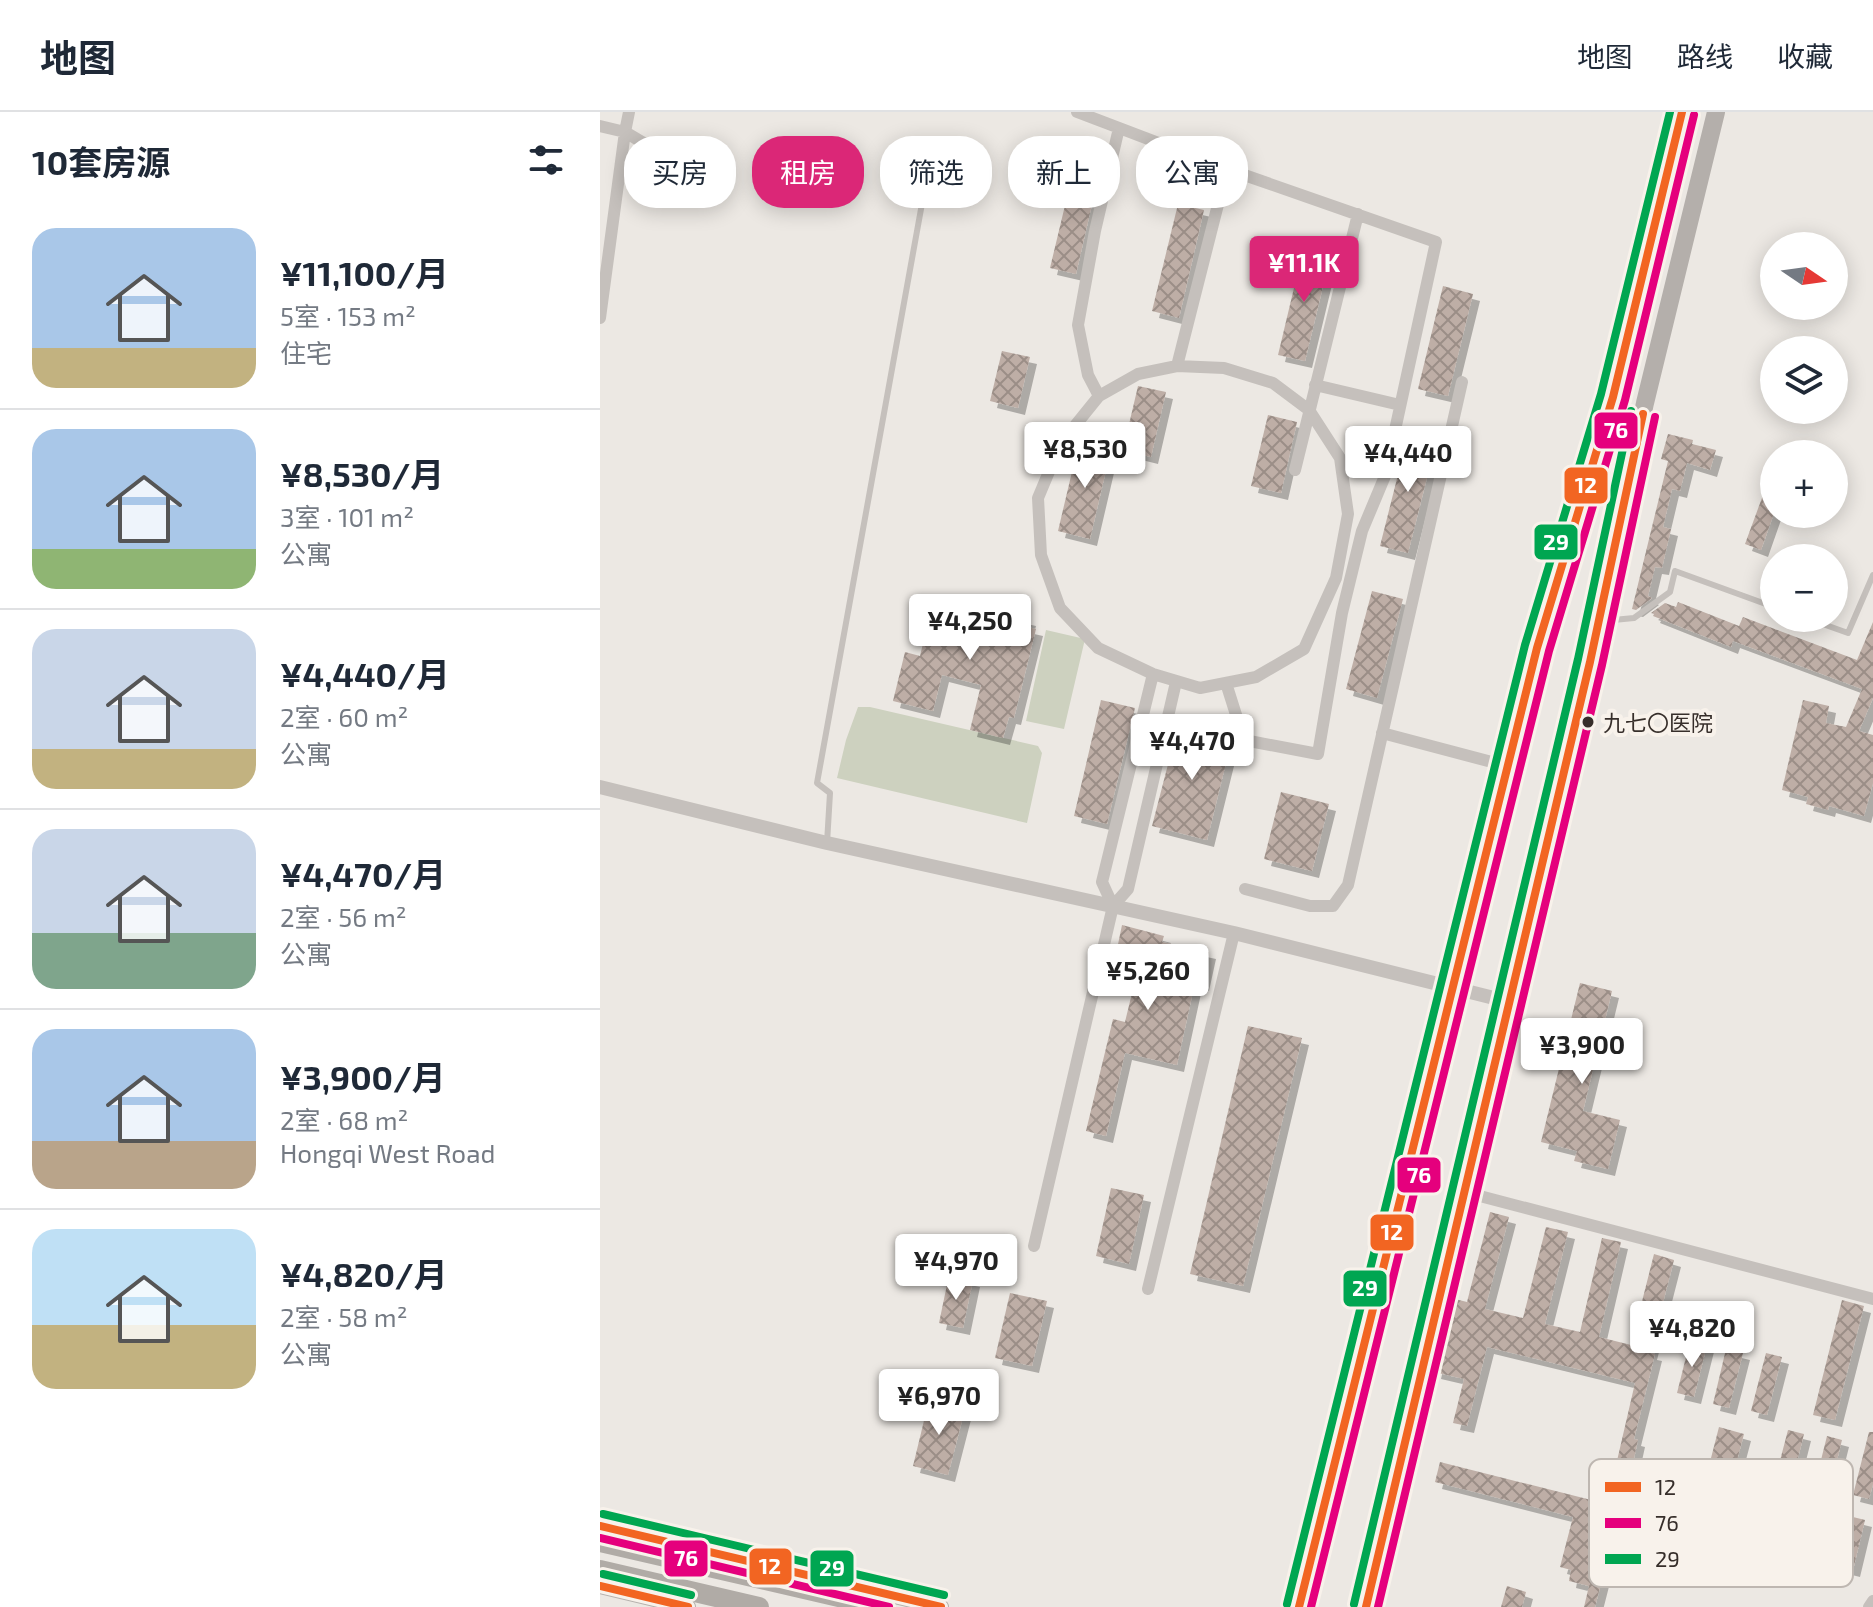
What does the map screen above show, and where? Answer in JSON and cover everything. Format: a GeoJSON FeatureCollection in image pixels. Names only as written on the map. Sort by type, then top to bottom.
{"type":"FeatureCollection","features":[{"type":"Feature","properties":{"kind":"highway"},"geometry":{"type":"LineString","coordinates":[[600,1542],[882,1607]]}},
{"type":"Feature","properties":{"kind":"highway"},"geometry":{"type":"LineString","coordinates":[[605,1576],[759,1607]]}},
{"type":"Feature","properties":{"kind":"main road"},"geometry":{"type":"LineString","coordinates":[[1299,1607],[1537,648],[1613,397],[1682,112]]}},
{"type":"Feature","properties":{"kind":"main road"},"geometry":{"type":"LineString","coordinates":[[1366,1607],[1599,622],[1645,403],[1716,112]]}},
{"type":"Feature","properties":{"kind":"main road"},"geometry":{"type":"LineString","coordinates":[[600,1526],[941,1607]]}},
{"type":"Feature","properties":{"kind":"main road"},"geometry":{"type":"LineString","coordinates":[[605,1576],[688,1607]]}},
{"type":"Feature","properties":{"kind":"street"},"geometry":{"type":"LineString","coordinates":[[600,318],[629,112]]}},
{"type":"Feature","properties":{"kind":"street"},"geometry":{"type":"LineString","coordinates":[[1077,112],[1140,136]]}},
{"type":"Feature","properties":{"kind":"street"},"geometry":{"type":"LineString","coordinates":[[600,126],[632,136]]}},
{"type":"Feature","properties":{"kind":"street"},"geometry":{"type":"LineString","coordinates":[[1099,396],[1088,375],[1078,325],[1095,231],[1119,128]]}},
{"type":"Feature","properties":{"kind":"street"},"geometry":{"type":"LineString","coordinates":[[1226,683],[1244,740],[1318,754],[1342,613],[1362,531],[1385,476],[1436,242],[1248,176]]}},
{"type":"Feature","properties":{"kind":"street"},"geometry":{"type":"LineString","coordinates":[[1177,366],[1217,208]]}},
{"type":"Feature","properties":{"kind":"street"},"geometry":{"type":"LineString","coordinates":[[1295,470],[1358,214]]}},
{"type":"Feature","properties":{"kind":"street"},"geometry":{"type":"LineString","coordinates":[[1177,366],[1224,368],[1273,383],[1309,410],[1340,458],[1348,514],[1336,578],[1304,649],[1256,677],[1200,688],[1153,674],[1098,648],[1060,608],[1041,555],[1038,498],[1061,443],[1099,396],[1138,374],[1177,366]]}},
{"type":"Feature","properties":{"kind":"street"},"geometry":{"type":"LineString","coordinates":[[1245,889],[1310,906],[1333,906],[1348,885],[1462,382]]}},
{"type":"Feature","properties":{"kind":"street"},"geometry":{"type":"LineString","coordinates":[[1315,385],[1400,405]]}},
{"type":"Feature","properties":{"kind":"street"},"geometry":{"type":"LineString","coordinates":[[1336,578],[1351,580]]}},
{"type":"Feature","properties":{"kind":"street"},"geometry":{"type":"LineString","coordinates":[[1113,906],[1102,882],[1153,674]]}},
{"type":"Feature","properties":{"kind":"street"},"geometry":{"type":"LineString","coordinates":[[1034,1246],[1113,906],[1128,889],[1176,682]]}},
{"type":"Feature","properties":{"kind":"street"},"geometry":{"type":"LineString","coordinates":[[1382,733],[1507,766]]}},
{"type":"Feature","properties":{"kind":"street"},"geometry":{"type":"LineString","coordinates":[[600,787],[827,843],[1234,933],[1510,1002]]}},
{"type":"Feature","properties":{"kind":"street"},"geometry":{"type":"LineString","coordinates":[[1148,1289],[1234,933]]}},
{"type":"Feature","properties":{"kind":"street"},"geometry":{"type":"LineString","coordinates":[[1476,1195],[1873,1299]]}},
{"type":"Feature","properties":{"kind":"street"},"geometry":{"type":"LineString","coordinates":[[1869,1607],[1873,1601]]}},
{"type":"Feature","properties":{"kind":"lane"},"geometry":{"type":"LineString","coordinates":[[827,843],[830,793],[817,783],[921,208]]}},
{"type":"Feature","properties":{"kind":"lane"},"geometry":{"type":"LineString","coordinates":[[1599,622],[1634,618],[1670,592],[1675,571],[1760,602]]}},
{"type":"Feature","properties":{"kind":"lane"},"geometry":{"type":"LineString","coordinates":[[1845,632],[1848,633],[1873,575]]}},
{"type":"Feature","properties":{"kind":"green space"},"geometry":{"type":"Polygon","coordinates":[[[1046,630],[1085,639],[1064,729],[1026,721],[1046,630]]]}},
{"type":"Feature","properties":{"kind":"green space"},"geometry":{"type":"Polygon","coordinates":[[[858,707],[870,707],[1038,746],[1042,753],[1027,823],[837,778],[858,707]]]}},
{"type":"Feature","properties":{"kind":"building"},"geometry":{"type":"Polygon","coordinates":[[[1064,208],[1091,208],[1076,274],[1050,268],[1064,208]]]}},
{"type":"Feature","properties":{"kind":"building"},"geometry":{"type":"Polygon","coordinates":[[[1177,208],[1204,210],[1179,318],[1152,311],[1177,208]]]}},
{"type":"Feature","properties":{"kind":"building"},"geometry":{"type":"Polygon","coordinates":[[[1304,246],[1331,253],[1305,361],[1278,355],[1304,246]]]}},
{"type":"Feature","properties":{"kind":"building"},"geometry":{"type":"Polygon","coordinates":[[[1443,286],[1473,294],[1448,396],[1418,389],[1443,286]]]}},
{"type":"Feature","properties":{"kind":"building"},"geometry":{"type":"Polygon","coordinates":[[[1002,351],[1030,357],[1018,408],[990,401],[1002,351]]]}},
{"type":"Feature","properties":{"kind":"building"},"geometry":{"type":"Polygon","coordinates":[[[1138,386],[1166,392],[1151,457],[1123,450],[1138,386]]]}},
{"type":"Feature","properties":{"kind":"building"},"geometry":{"type":"Polygon","coordinates":[[[1268,415],[1297,422],[1281,493],[1251,486],[1268,415]]]}},
{"type":"Feature","properties":{"kind":"building"},"geometry":{"type":"Polygon","coordinates":[[[1668,434],[1716,450],[1710,470],[1687,463],[1680,491],[1672,489],[1663,527],[1671,529],[1662,568],[1655,567],[1648,596],[1652,598],[1636,610],[1632,609],[1668,461],[1661,459],[1668,434]]]}},
{"type":"Feature","properties":{"kind":"building"},"geometry":{"type":"Polygon","coordinates":[[[1408,435],[1436,442],[1408,553],[1380,546],[1408,435]]]}},
{"type":"Feature","properties":{"kind":"building"},"geometry":{"type":"Polygon","coordinates":[[[1079,442],[1111,449],[1090,539],[1058,531],[1079,442]]]}},
{"type":"Feature","properties":{"kind":"building"},"geometry":{"type":"Polygon","coordinates":[[[1760,503],[1760,528],[1769,528],[1763,544],[1760,544],[1760,550],[1745,544],[1760,503]]]}},
{"type":"Feature","properties":{"kind":"building"},"geometry":{"type":"Polygon","coordinates":[[[1372,591],[1403,599],[1377,698],[1346,689],[1372,591]]]}},
{"type":"Feature","properties":{"kind":"building"},"geometry":{"type":"Polygon","coordinates":[[[934,597],[1029,619],[1027,627],[1036,629],[1014,718],[1009,717],[1003,738],[970,730],[981,685],[942,675],[933,711],[893,701],[905,652],[920,656],[934,597]]]}},
{"type":"Feature","properties":{"kind":"building"},"geometry":{"type":"Polygon","coordinates":[[[1678,602],[1739,626],[1743,617],[1760,623],[1760,632],[1783,632],[1857,660],[1873,622],[1873,698],[1859,731],[1873,735],[1873,783],[1864,816],[1829,806],[1828,810],[1806,804],[1808,797],[1782,790],[1803,700],[1829,706],[1826,723],[1846,727],[1862,689],[1733,641],[1731,647],[1651,613],[1665,603],[1676,607],[1678,602]]]}},
{"type":"Feature","properties":{"kind":"building"},"geometry":{"type":"Polygon","coordinates":[[[1101,700],[1135,708],[1107,824],[1074,816],[1101,700]]]}},
{"type":"Feature","properties":{"kind":"building"},"geometry":{"type":"Polygon","coordinates":[[[1179,722],[1227,734],[1224,746],[1230,747],[1207,840],[1152,826],[1179,722]]]}},
{"type":"Feature","properties":{"kind":"building"},"geometry":{"type":"Polygon","coordinates":[[[1281,792],[1329,804],[1312,871],[1264,859],[1281,792]]]}},
{"type":"Feature","properties":{"kind":"building"},"geometry":{"type":"Polygon","coordinates":[[[1122,925],[1164,936],[1162,942],[1209,952],[1202,984],[1195,982],[1177,1065],[1125,1053],[1106,1136],[1086,1131],[1113,1019],[1125,1022],[1140,960],[1116,954],[1122,925]]]}},
{"type":"Feature","properties":{"kind":"building"},"geometry":{"type":"Polygon","coordinates":[[[1580,983],[1612,991],[1583,1111],[1620,1120],[1608,1169],[1574,1161],[1577,1151],[1541,1142],[1580,983]]]}},
{"type":"Feature","properties":{"kind":"building"},"geometry":{"type":"Polygon","coordinates":[[[1248,1026],[1302,1038],[1243,1286],[1190,1274],[1248,1026]]]}},
{"type":"Feature","properties":{"kind":"building"},"geometry":{"type":"Polygon","coordinates":[[[1111,1188],[1144,1195],[1129,1264],[1096,1256],[1111,1188]]]}},
{"type":"Feature","properties":{"kind":"building"},"geometry":{"type":"Polygon","coordinates":[[[1490,1212],[1509,1217],[1485,1309],[1523,1318],[1546,1227],[1568,1232],[1545,1324],[1580,1332],[1602,1238],[1621,1242],[1599,1337],[1631,1345],[1654,1254],[1674,1260],[1650,1353],[1655,1354],[1634,1439],[1638,1440],[1634,1459],[1617,1459],[1635,1383],[1487,1347],[1467,1426],[1453,1423],[1464,1379],[1434,1372],[1451,1298],[1467,1302],[1490,1212]]]}},
{"type":"Feature","properties":{"kind":"building"},"geometry":{"type":"Polygon","coordinates":[[[949,1275],[973,1280],[963,1328],[939,1323],[949,1275]]]}},
{"type":"Feature","properties":{"kind":"building"},"geometry":{"type":"Polygon","coordinates":[[[1010,1293],[1047,1301],[1032,1366],[995,1358],[1010,1293]]]}},
{"type":"Feature","properties":{"kind":"building"},"geometry":{"type":"Polygon","coordinates":[[[1842,1300],[1864,1306],[1835,1420],[1813,1415],[1842,1300]]]}},
{"type":"Feature","properties":{"kind":"building"},"geometry":{"type":"Polygon","coordinates":[[[1690,1341],[1707,1345],[1694,1397],[1677,1393],[1690,1341]]]}},
{"type":"Feature","properties":{"kind":"building"},"geometry":{"type":"Polygon","coordinates":[[[1726,1349],[1743,1353],[1729,1408],[1713,1404],[1726,1349]]]}},
{"type":"Feature","properties":{"kind":"building"},"geometry":{"type":"Polygon","coordinates":[[[1766,1353],[1782,1357],[1767,1415],[1751,1411],[1766,1353]]]}},
{"type":"Feature","properties":{"kind":"building"},"geometry":{"type":"Polygon","coordinates":[[[929,1400],[965,1409],[948,1475],[913,1466],[929,1400]]]}},
{"type":"Feature","properties":{"kind":"building"},"geometry":{"type":"Polygon","coordinates":[[[1719,1427],[1744,1434],[1737,1459],[1711,1458],[1719,1427]]]}},
{"type":"Feature","properties":{"kind":"building"},"geometry":{"type":"Polygon","coordinates":[[[1788,1430],[1804,1434],[1798,1459],[1780,1459],[1788,1430]]]}},
{"type":"Feature","properties":{"kind":"building"},"geometry":{"type":"Polygon","coordinates":[[[1869,1432],[1873,1432],[1873,1484],[1869,1499],[1853,1495],[1869,1432]]]}},
{"type":"Feature","properties":{"kind":"building"},"geometry":{"type":"Polygon","coordinates":[[[1827,1436],[1842,1440],[1837,1459],[1821,1459],[1827,1436]]]}},
{"type":"Feature","properties":{"kind":"building"},"geometry":{"type":"Polygon","coordinates":[[[1440,1462],[1589,1499],[1589,1586],[1569,1581],[1571,1570],[1560,1567],[1573,1517],[1435,1482],[1440,1462]]]}},
{"type":"Feature","properties":{"kind":"building"},"geometry":{"type":"Polygon","coordinates":[[[1853,1517],[1865,1520],[1853,1570],[1853,1517]]]}},
{"type":"Feature","properties":{"kind":"building"},"geometry":{"type":"Polygon","coordinates":[[[1507,1586],[1526,1592],[1522,1607],[1501,1607],[1507,1586]]]}},
{"type":"Feature","properties":{"kind":"building"},"geometry":{"type":"Polygon","coordinates":[[[1589,1586],[1600,1587],[1595,1607],[1584,1607],[1589,1586]]]}},
{"type":"Feature","properties":{"kind":"transit line","name":"29"},"geometry":{"type":"LineString","coordinates":[[1287,1604],[1525,645],[1601,394],[1670,112]]}},
{"type":"Feature","properties":{"kind":"transit line","name":"12"},"geometry":{"type":"LineString","coordinates":[[1299,1607],[1537,648],[1613,397],[1682,112]]}},
{"type":"Feature","properties":{"kind":"transit line","name":"76"},"geometry":{"type":"LineString","coordinates":[[1311,1607],[1549,651],[1625,400],[1694,115]]}},
{"type":"Feature","properties":{"kind":"transit line","name":"29"},"geometry":{"type":"LineString","coordinates":[[1354,1604],[1578,659],[1631,411]]}},
{"type":"Feature","properties":{"kind":"transit line","name":"12"},"geometry":{"type":"LineString","coordinates":[[1366,1607],[1590,662],[1643,414]]}},
{"type":"Feature","properties":{"kind":"transit line","name":"76"},"geometry":{"type":"LineString","coordinates":[[1378,1607],[1602,665],[1655,417]]}},
{"type":"Feature","properties":{"kind":"transit line","name":"29"},"geometry":{"type":"LineString","coordinates":[[603,1514],[944,1595]]}},
{"type":"Feature","properties":{"kind":"transit line","name":"12"},"geometry":{"type":"LineString","coordinates":[[600,1526],[941,1607]]}},
{"type":"Feature","properties":{"kind":"transit line","name":"76"},"geometry":{"type":"LineString","coordinates":[[600,1538],[889,1607]]}},
{"type":"Feature","properties":{"kind":"transit line","name":"29"},"geometry":{"type":"LineString","coordinates":[[603,1574],[691,1595]]}},
{"type":"Feature","properties":{"kind":"transit line","name":"12"},"geometry":{"type":"LineString","coordinates":[[600,1586],[688,1607]]}},
{"type":"Feature","properties":{"kind":"place","name":"九七〇医院"},"geometry":{"type":"Point","coordinates":[1588,722]}}]}
